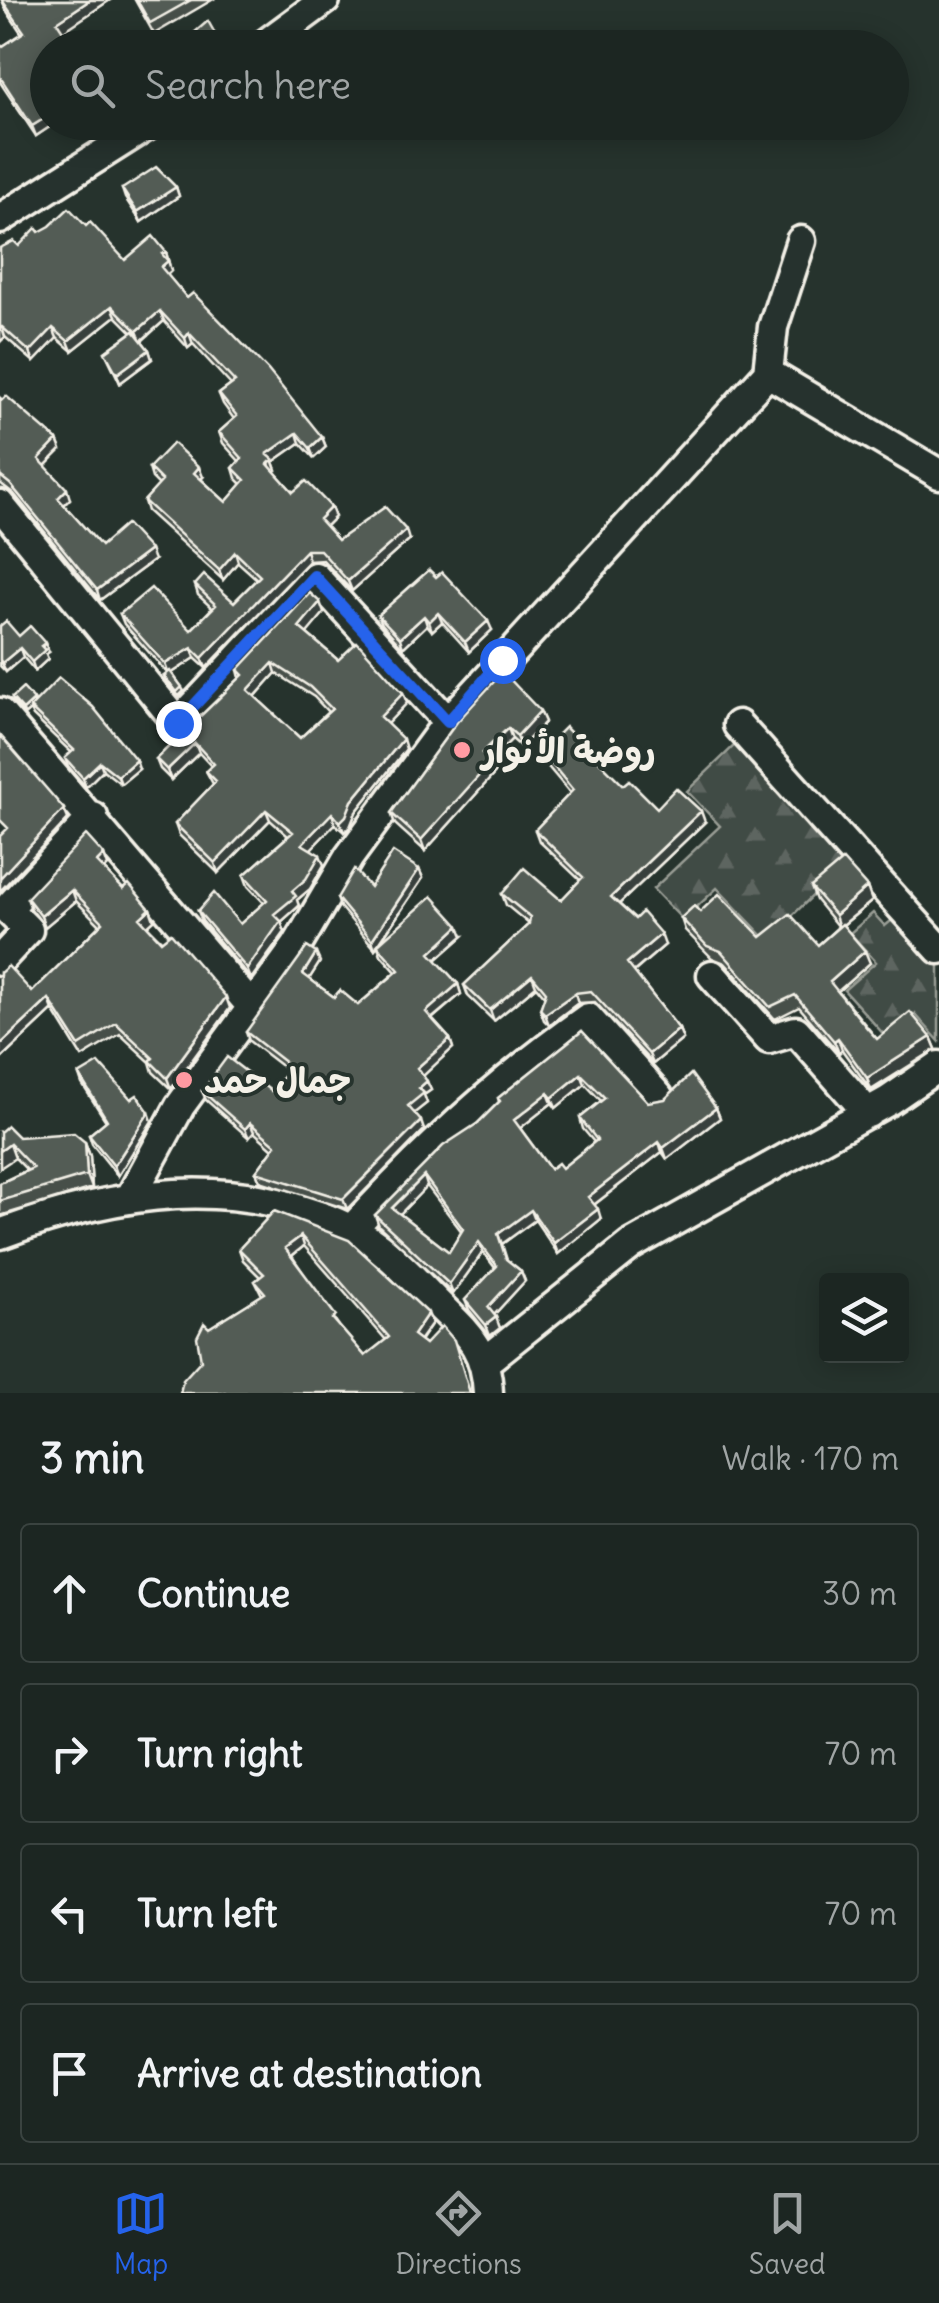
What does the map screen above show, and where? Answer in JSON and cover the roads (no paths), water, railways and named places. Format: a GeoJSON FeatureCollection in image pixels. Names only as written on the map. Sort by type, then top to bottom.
{"type":"FeatureCollection","features":[{"type":"Feature","properties":{"kind":"street"},"geometry":{"type":"LineString","coordinates":[[284,30],[325,0]]}},
{"type":"Feature","properties":{"kind":"street"},"geometry":{"type":"LineString","coordinates":[[0,219],[125,140]]}},
{"type":"Feature","properties":{"kind":"street"},"geometry":{"type":"LineString","coordinates":[[130,1198],[180,1106],[296,947],[349,857],[448,722],[768,373],[773,327],[798,249]]}},
{"type":"Feature","properties":{"kind":"street"},"geometry":{"type":"LineString","coordinates":[[768,373],[939,474]]}},
{"type":"Feature","properties":{"kind":"street"},"geometry":{"type":"LineString","coordinates":[[0,506],[178,723],[314,576],[448,722]]}},
{"type":"Feature","properties":{"kind":"street"},"geometry":{"type":"LineString","coordinates":[[0,713],[93,816],[252,1007]]}},
{"type":"Feature","properties":{"kind":"street"},"geometry":{"type":"LineString","coordinates":[[738,725],[939,949]]}},
{"type":"Feature","properties":{"kind":"street"},"geometry":{"type":"LineString","coordinates":[[0,960],[28,930],[7,909],[93,816]]}},
{"type":"Feature","properties":{"kind":"street"},"geometry":{"type":"LineString","coordinates":[[712,975],[769,1040],[796,1030],[868,1113]]}},
{"type":"Feature","properties":{"kind":"street"},"geometry":{"type":"LineString","coordinates":[[352,1229],[398,1178],[525,1063],[588,1018],[658,1096]]}},
{"type":"Feature","properties":{"kind":"street"},"geometry":{"type":"LineString","coordinates":[[486,1361],[631,1245],[868,1113],[939,1066]]}},
{"type":"Feature","properties":{"kind":"street"},"geometry":{"type":"LineString","coordinates":[[0,1234],[164,1192],[254,1198],[352,1229],[394,1258],[486,1361],[488,1393]]}},
{"type":"Feature","properties":{"kind":"place","name":"روضة الأنوار"},"geometry":{"type":"Point","coordinates":[462,750]}},
{"type":"Feature","properties":{"kind":"place","name":"جمال حمد"},"geometry":{"type":"Point","coordinates":[184,1080]}}]}
